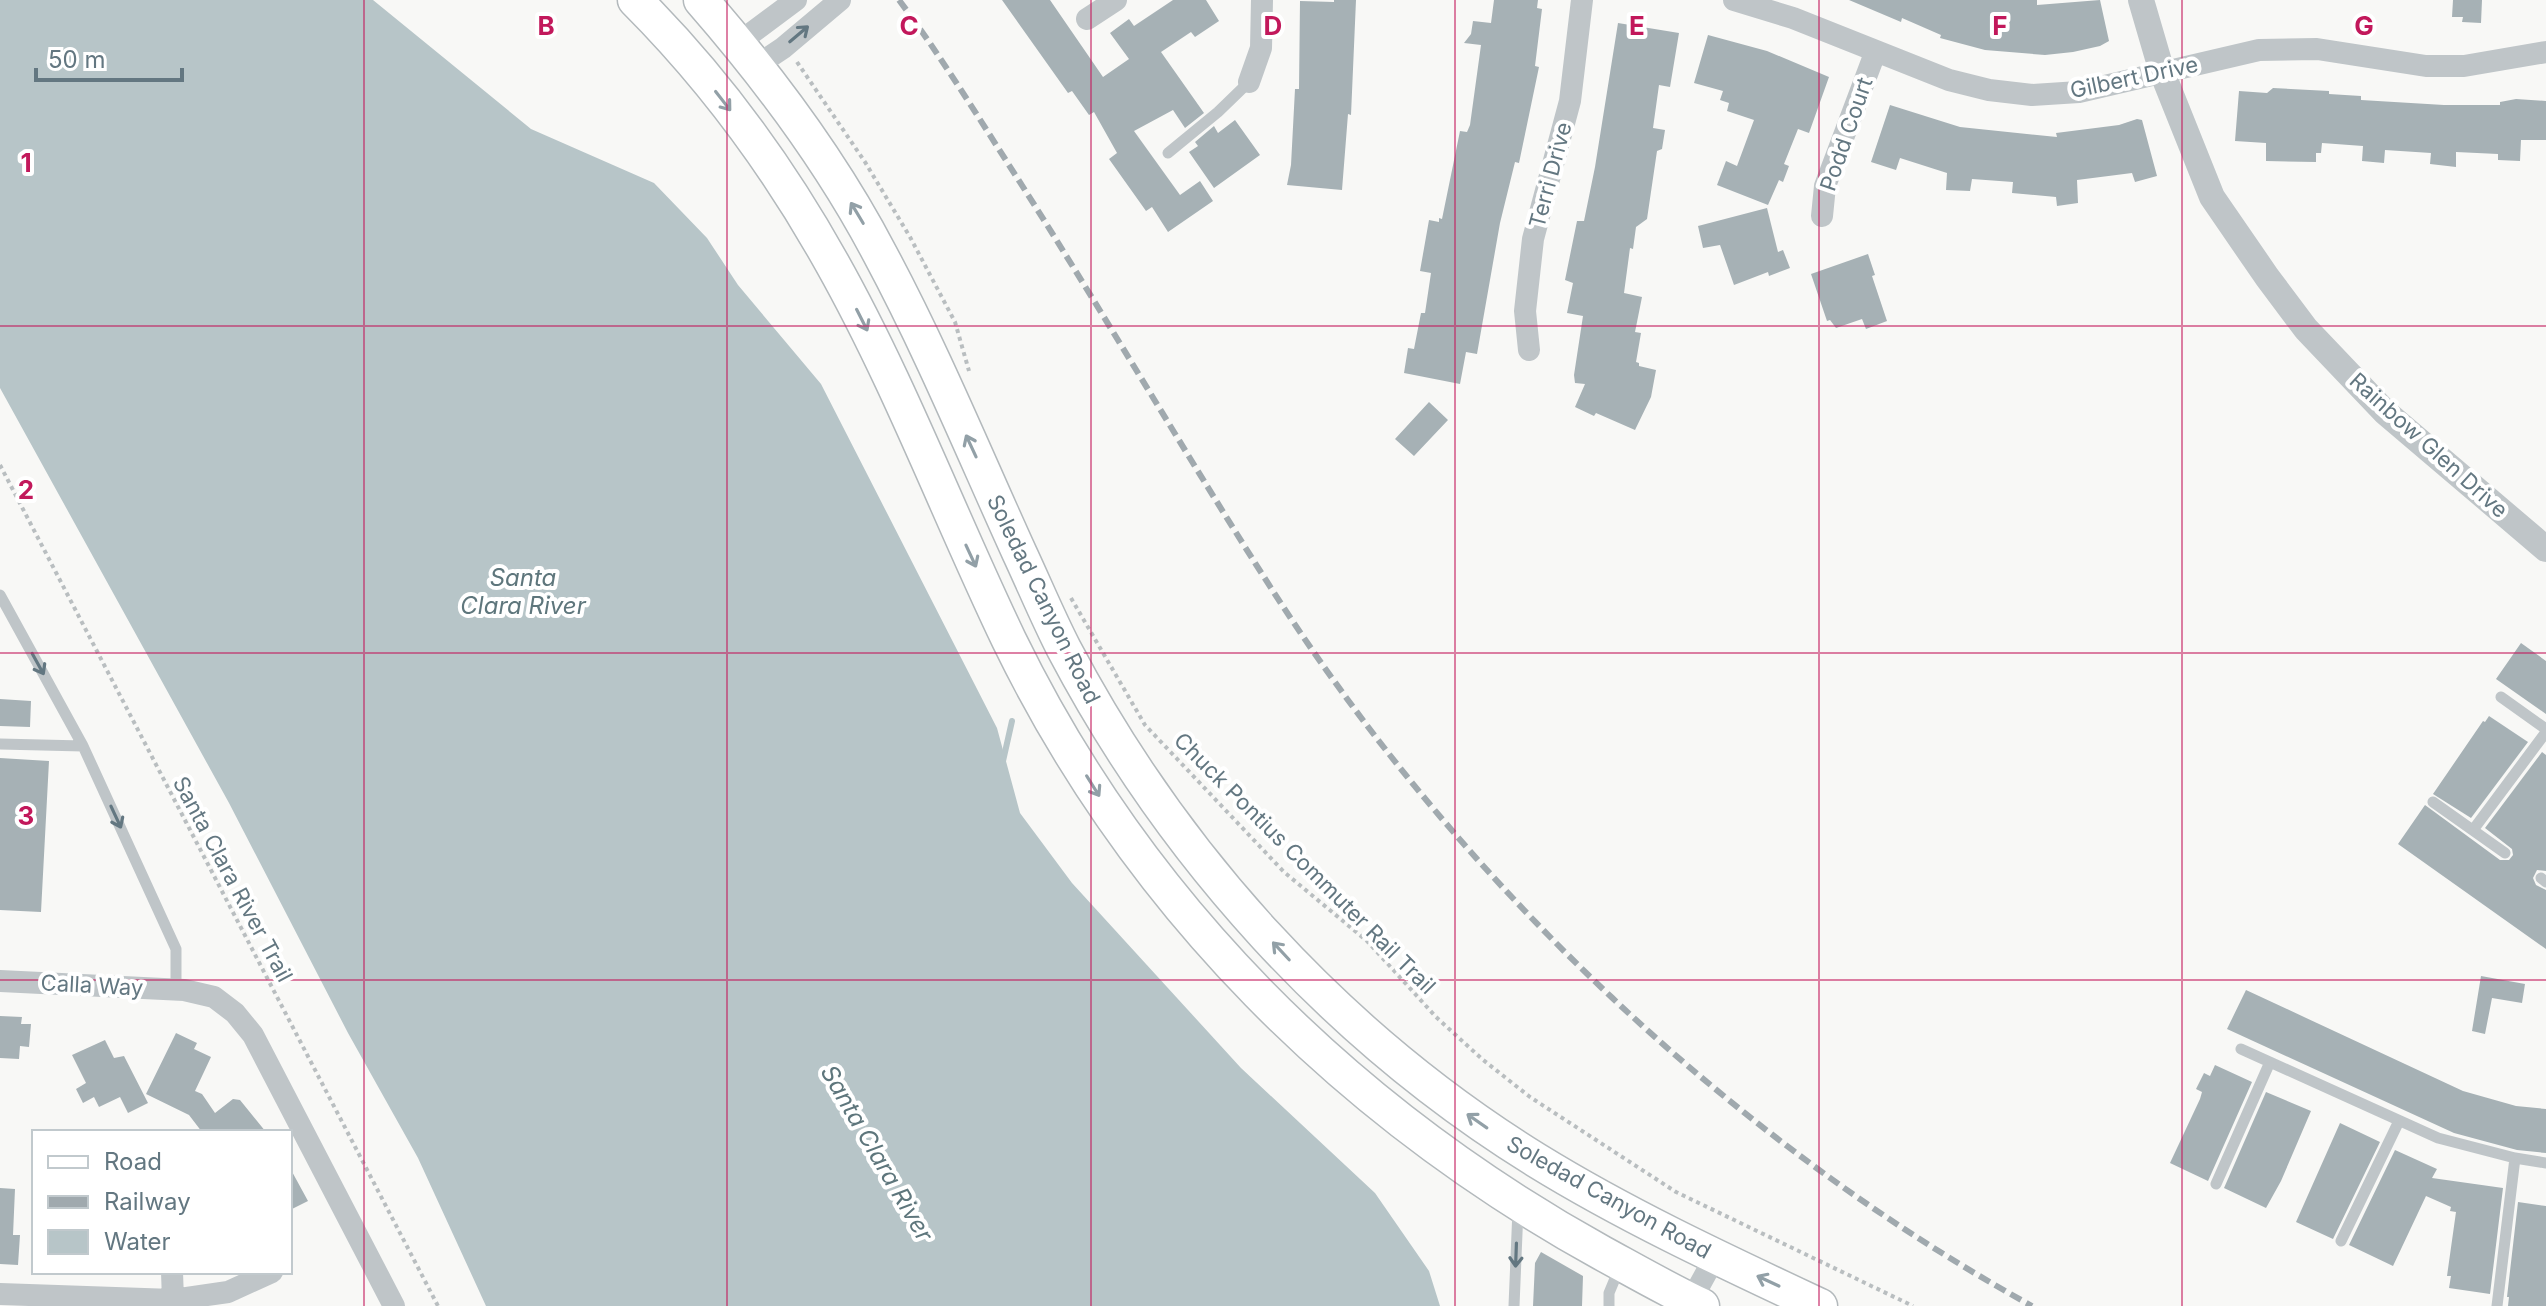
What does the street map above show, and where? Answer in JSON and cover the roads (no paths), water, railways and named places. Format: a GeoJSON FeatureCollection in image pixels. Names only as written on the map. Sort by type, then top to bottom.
{"type":"FeatureCollection","features":[{"type":"Feature","properties":{"kind":"main road","name":"Soledad Canyon Road"},"geometry":{"type":"LineString","coordinates":[[635,0],[701,73],[748,133],[831,262],[867,329],[1011,643],[1058,730],[1111,814],[1179,904],[1234,969],[1304,1040],[1379,1105],[1458,1165],[1518,1205],[1694,1304]]}},
{"type":"Feature","properties":{"kind":"main road"},"geometry":{"type":"LineString","coordinates":[[663,0],[723,63],[734,68],[759,52]]}},
{"type":"Feature","properties":{"kind":"main road","name":"Soledad Canyon Road"},"geometry":{"type":"LineString","coordinates":[[701,0],[759,52],[878,249],[1062,645],[1092,701],[1162,808],[1201,860],[1285,956],[1378,1044],[1428,1084],[1533,1158],[1589,1191],[1715,1257],[1820,1306]]}},
{"type":"Feature","properties":{"kind":"street"},"geometry":{"type":"LineString","coordinates":[[759,52],[840,0]]}},
{"type":"Feature","properties":{"kind":"street"},"geometry":{"type":"LineString","coordinates":[[1087,19],[1116,0]]}},
{"type":"Feature","properties":{"kind":"street"},"geometry":{"type":"LineString","coordinates":[[1249,82],[1261,48],[1262,0]]}},
{"type":"Feature","properties":{"kind":"street","name":"Terri Drive"},"geometry":{"type":"LineString","coordinates":[[1529,350],[1525,311],[1533,239],[1570,101],[1582,0]]}},
{"type":"Feature","properties":{"kind":"street","name":"Gilbert Drive"},"geometry":{"type":"LineString","coordinates":[[1734,0],[1793,18],[1949,80],[1989,90],[2032,95],[2079,92],[2259,50],[2317,49],[2426,66],[2464,66],[2546,52]]}},
{"type":"Feature","properties":{"kind":"street","name":"Rainbow Glen Drive"},"geometry":{"type":"LineString","coordinates":[[2141,0],[2162,72],[2212,197],[2306,329],[2385,412],[2546,549]]}},
{"type":"Feature","properties":{"kind":"street"},"geometry":{"type":"LineString","coordinates":[[759,52],[793,1]]}},
{"type":"Feature","properties":{"kind":"street","name":"Podd Court"},"geometry":{"type":"LineString","coordinates":[[1822,216],[1825,186],[1875,53]]}},
{"type":"Feature","properties":{"kind":"street","name":"Calla Way"},"geometry":{"type":"LineString","coordinates":[[0,981],[180,990],[214,997],[235,1013],[253,1035],[394,1306]]}},
{"type":"Feature","properties":{"kind":"street"},"geometry":{"type":"LineString","coordinates":[[1694,1304],[1715,1257]]}},
{"type":"Feature","properties":{"kind":"street"},"geometry":{"type":"LineString","coordinates":[[172,1274],[173,1300]]}},
{"type":"Feature","properties":{"kind":"street"},"geometry":{"type":"LineString","coordinates":[[0,1294],[173,1300],[228,1292],[268,1274]]}},
{"type":"Feature","properties":{"kind":"lane"},"geometry":{"type":"LineString","coordinates":[[1168,153],[1249,82]]}},
{"type":"Feature","properties":{"kind":"lane"},"geometry":{"type":"LineString","coordinates":[[0,595],[83,746],[176,949],[180,990]]}},
{"type":"Feature","properties":{"kind":"lane"},"geometry":{"type":"LineString","coordinates":[[2473,830],[2546,730],[2501,697]]}},
{"type":"Feature","properties":{"kind":"lane"},"geometry":{"type":"LineString","coordinates":[[0,744],[83,746]]}},
{"type":"Feature","properties":{"kind":"lane"},"geometry":{"type":"LineString","coordinates":[[2433,802],[2505,853]]}},
{"type":"Feature","properties":{"kind":"lane"},"geometry":{"type":"LineString","coordinates":[[2241,1049],[2438,1138],[2546,1163]]}},
{"type":"Feature","properties":{"kind":"lane"},"geometry":{"type":"LineString","coordinates":[[2216,1184],[2270,1062]]}},
{"type":"Feature","properties":{"kind":"lane"},"geometry":{"type":"LineString","coordinates":[[2341,1241],[2399,1121]]}},
{"type":"Feature","properties":{"kind":"lane"},"geometry":{"type":"LineString","coordinates":[[2497,1306],[2515,1158]]}},
{"type":"Feature","properties":{"kind":"lane"},"geometry":{"type":"LineString","coordinates":[[1514,1306],[1518,1205]]}},
{"type":"Feature","properties":{"kind":"lane"},"geometry":{"type":"LineString","coordinates":[[1609,1306],[1613,1279],[1622,1264]]}},
{"type":"Feature","properties":{"kind":"water","name":"Santa Clara River"},"geometry":{"type":"Polygon","coordinates":[[[0,0],[373,0],[531,129],[654,183],[707,238],[738,285],[821,384],[997,728],[1020,813],[1072,883],[1241,1068],[1375,1193],[1429,1271],[1440,1306],[486,1306],[418,1158],[348,1033],[229,803],[0,388],[0,0]]]}},
{"type":"Feature","properties":{"kind":"waterway"},"geometry":{"type":"LineString","coordinates":[[1003,761],[1012,721]]}},
{"type":"Feature","properties":{"kind":"railway"},"geometry":{"type":"LineString","coordinates":[[899,0],[1016,176],[1271,588],[1345,696],[1426,799],[1514,899],[1608,994],[1707,1082],[1811,1164],[1920,1239],[2032,1306]]}}]}
